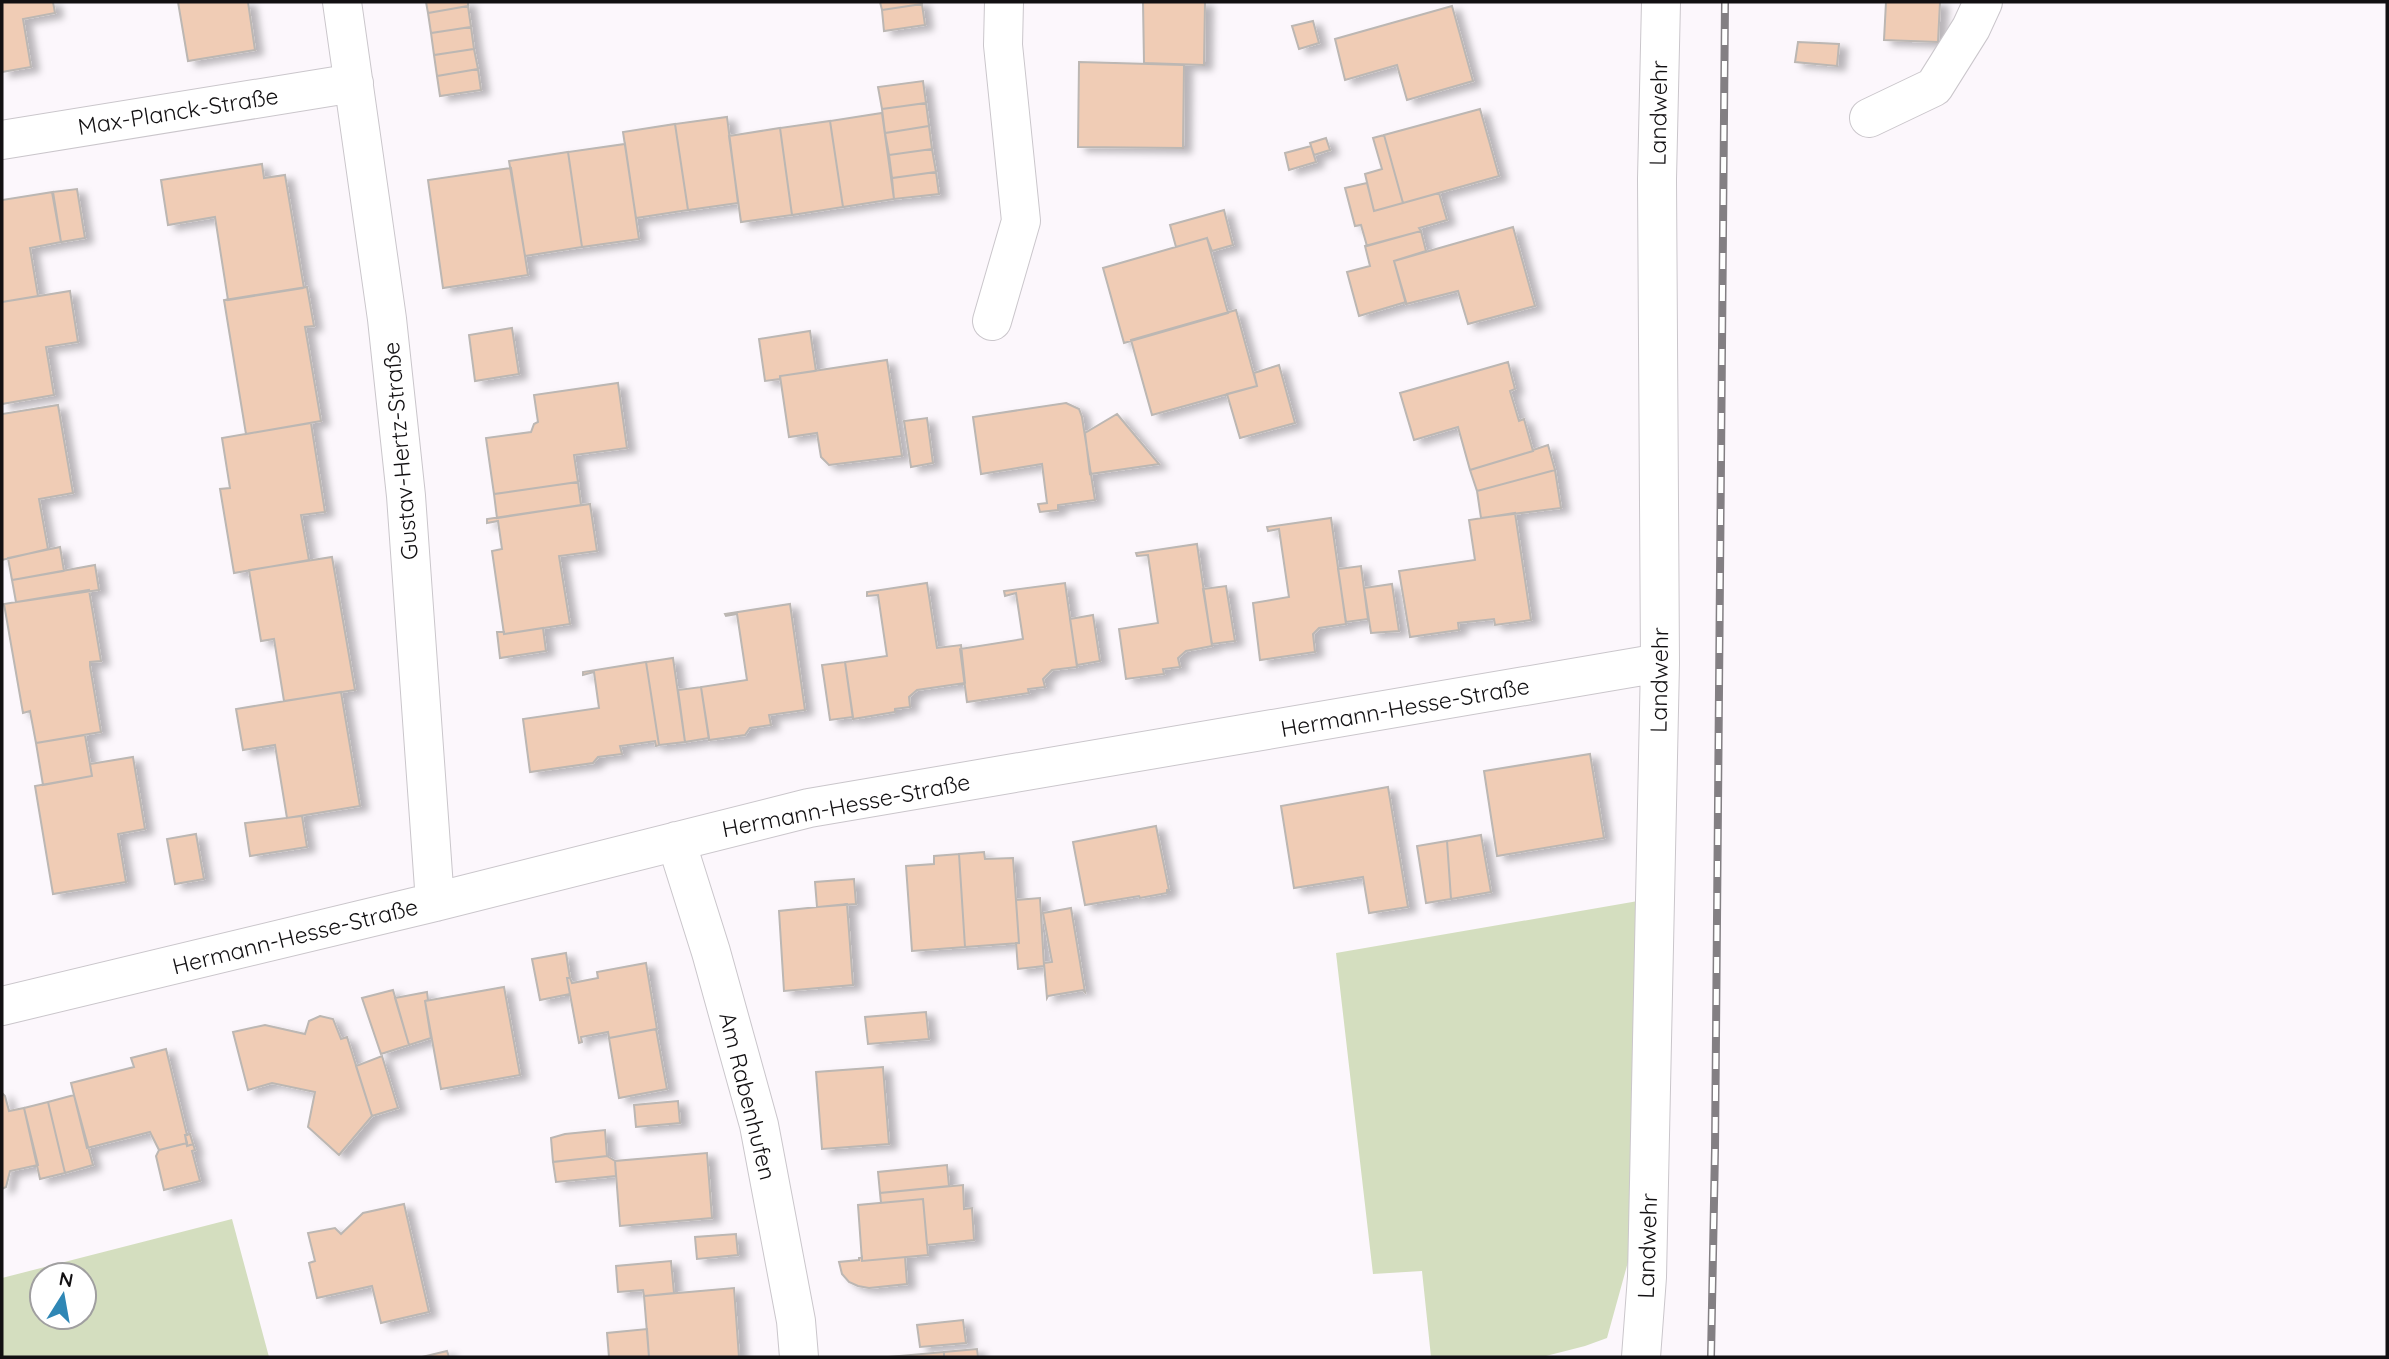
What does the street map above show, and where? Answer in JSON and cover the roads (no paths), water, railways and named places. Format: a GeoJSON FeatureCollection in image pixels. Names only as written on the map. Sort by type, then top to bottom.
{"type":"FeatureCollection","features":[{"type":"Feature","properties":{"kind":"street","name":"Gustav-Hertz-Straße"},"geometry":{"type":"LineString","coordinates":[[342,2],[387,319],[406,496],[435,902]]}},
{"type":"Feature","properties":{"kind":"street"},"geometry":{"type":"LineString","coordinates":[[992,321],[1021,221],[1003,45],[1004,2]]}},
{"type":"Feature","properties":{"kind":"street","name":"Landwehr"},"geometry":{"type":"LineString","coordinates":[[1641,1357],[1647,1277],[1660,663],[1657,179],[1661,2]]}},
{"type":"Feature","properties":{"kind":"street"},"geometry":{"type":"LineString","coordinates":[[1869,118],[1934,87],[1971,28],[1983,2]]}},
{"type":"Feature","properties":{"kind":"street","name":"Max-Planck-Straße"},"geometry":{"type":"LineString","coordinates":[[2,140],[354,83]]}},
{"type":"Feature","properties":{"kind":"street","name":"Hermann-Hesse-Straße"},"geometry":{"type":"LineString","coordinates":[[3,996],[435,902],[808,808],[1660,663]]}},
{"type":"Feature","properties":{"kind":"street","name":"Am Rabenhufen"},"geometry":{"type":"LineString","coordinates":[[676,841],[760,1125],[796,1321],[799,1357]]}},
{"type":"Feature","properties":{"kind":"railway"},"geometry":{"type":"LineString","coordinates":[[1711,1357],[1725,2]]}}]}
